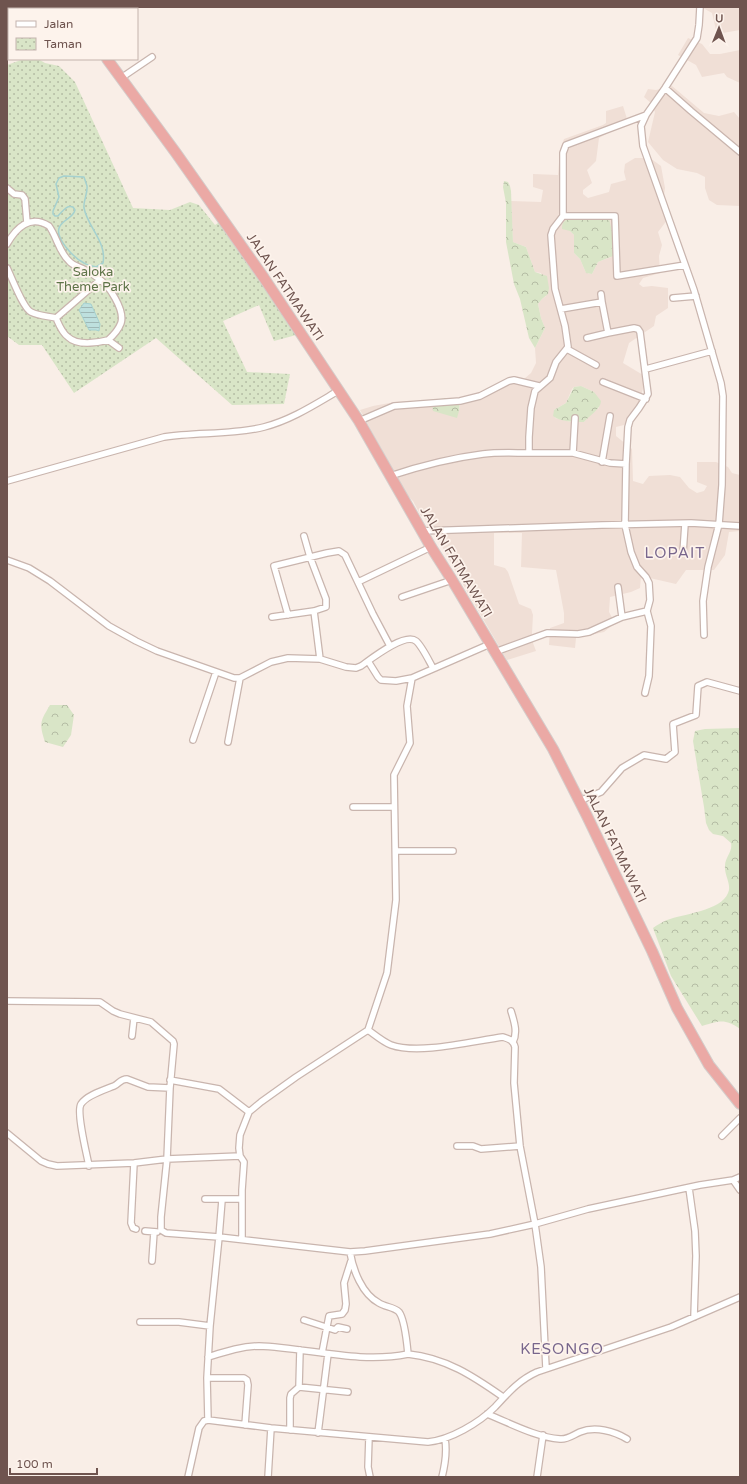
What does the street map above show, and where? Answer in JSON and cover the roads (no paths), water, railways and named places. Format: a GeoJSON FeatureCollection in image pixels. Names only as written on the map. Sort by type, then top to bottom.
{"type":"FeatureCollection","features":[{"type":"Feature","properties":{"kind":"highway","name":"JALAN FATMAWATI"},"geometry":{"type":"LineString","coordinates":[[108,60],[176,153],[267,283],[359,421],[430,547],[452,580],[553,749],[652,951],[677,1008],[709,1065],[740,1104]]}},
{"type":"Feature","properties":{"kind":"street"},"geometry":{"type":"LineString","coordinates":[[700,7],[697,38],[641,126],[643,146],[696,296],[721,383],[723,396],[722,486],[719,524],[708,567],[704,601],[704,635]]}},
{"type":"Feature","properties":{"kind":"street"},"geometry":{"type":"LineString","coordinates":[[121,78],[152,58]]}},
{"type":"Feature","properties":{"kind":"street"},"geometry":{"type":"LineString","coordinates":[[665,88],[740,152]]}},
{"type":"Feature","properties":{"kind":"street"},"geometry":{"type":"LineString","coordinates":[[529,453],[528,437],[531,408],[535,391],[550,378],[556,362],[567,349],[565,326],[555,289],[551,235],[553,229],[563,216],[563,153],[566,145],[646,116]]}},
{"type":"Feature","properties":{"kind":"street"},"geometry":{"type":"LineString","coordinates":[[7,188],[14,194],[22,195],[25,199],[27,222]]}},
{"type":"Feature","properties":{"kind":"street"},"geometry":{"type":"LineString","coordinates":[[563,216],[615,216],[617,276],[685,265]]}},
{"type":"Feature","properties":{"kind":"street"},"geometry":{"type":"LineString","coordinates":[[7,244],[16,230],[27,222],[45,223],[49,226],[70,262],[84,269],[100,280],[110,291],[120,311],[121,322],[117,332],[108,340],[99,343],[68,338],[63,332],[56,318]]}},
{"type":"Feature","properties":{"kind":"street"},"geometry":{"type":"LineString","coordinates":[[7,268],[27,309],[40,315],[56,318]]}},
{"type":"Feature","properties":{"kind":"street"},"geometry":{"type":"LineString","coordinates":[[56,318],[100,280]]}},
{"type":"Feature","properties":{"kind":"street"},"geometry":{"type":"LineString","coordinates":[[601,294],[608,334]]}},
{"type":"Feature","properties":{"kind":"street"},"geometry":{"type":"LineString","coordinates":[[673,298],[696,296]]}},
{"type":"Feature","properties":{"kind":"street"},"geometry":{"type":"LineString","coordinates":[[560,309],[602,302]]}},
{"type":"Feature","properties":{"kind":"street"},"geometry":{"type":"LineString","coordinates":[[586,338],[638,329],[640,332],[646,369],[648,394],[646,399],[630,420],[628,427],[625,525],[636,565],[649,583],[650,600],[647,611],[651,626],[649,676],[645,693]]}},
{"type":"Feature","properties":{"kind":"street"},"geometry":{"type":"LineString","coordinates":[[108,340],[119,348]]}},
{"type":"Feature","properties":{"kind":"street"},"geometry":{"type":"LineString","coordinates":[[567,349],[596,365]]}},
{"type":"Feature","properties":{"kind":"street"},"geometry":{"type":"LineString","coordinates":[[646,369],[712,351]]}},
{"type":"Feature","properties":{"kind":"street"},"geometry":{"type":"LineString","coordinates":[[359,421],[394,406],[460,400],[480,396],[509,381],[521,381],[539,386]]}},
{"type":"Feature","properties":{"kind":"street"},"geometry":{"type":"LineString","coordinates":[[604,382],[646,399]]}},
{"type":"Feature","properties":{"kind":"street"},"geometry":{"type":"LineString","coordinates":[[7,482],[164,437],[186,433],[238,431],[264,427],[292,417],[338,391]]}},
{"type":"Feature","properties":{"kind":"street"},"geometry":{"type":"LineString","coordinates":[[602,462],[610,416]]}},
{"type":"Feature","properties":{"kind":"street"},"geometry":{"type":"LineString","coordinates":[[573,453],[575,418]]}},
{"type":"Feature","properties":{"kind":"street"},"geometry":{"type":"LineString","coordinates":[[389,476],[413,468],[476,455],[495,453],[573,453],[602,462],[626,464]]}},
{"type":"Feature","properties":{"kind":"street"},"geometry":{"type":"LineString","coordinates":[[683,553],[685,524]]}},
{"type":"Feature","properties":{"kind":"street"},"geometry":{"type":"LineString","coordinates":[[422,531],[602,525],[719,524],[740,526]]}},
{"type":"Feature","properties":{"kind":"street"},"geometry":{"type":"LineString","coordinates":[[272,617],[314,611],[326,607],[327,602],[310,558],[304,536]]}},
{"type":"Feature","properties":{"kind":"street"},"geometry":{"type":"LineString","coordinates":[[358,582],[430,547]]}},
{"type":"Feature","properties":{"kind":"street"},"geometry":{"type":"LineString","coordinates":[[288,615],[274,566],[339,551],[345,555],[390,646]]}},
{"type":"Feature","properties":{"kind":"street"},"geometry":{"type":"LineString","coordinates":[[7,560],[29,568],[50,581],[109,626],[157,651],[234,678],[240,678],[271,662],[288,658],[320,659],[350,668],[361,666],[390,646],[409,639],[417,642],[433,668]]}},
{"type":"Feature","properties":{"kind":"street"},"geometry":{"type":"LineString","coordinates":[[402,597],[452,580]]}},
{"type":"Feature","properties":{"kind":"street"},"geometry":{"type":"LineString","coordinates":[[618,587],[622,617]]}},
{"type":"Feature","properties":{"kind":"street"},"geometry":{"type":"LineString","coordinates":[[314,611],[320,659]]}},
{"type":"Feature","properties":{"kind":"street"},"geometry":{"type":"LineString","coordinates":[[368,661],[381,680],[396,682],[412,678],[433,668],[492,648],[547,633],[589,632],[622,617],[647,611]]}},
{"type":"Feature","properties":{"kind":"street"},"geometry":{"type":"LineString","coordinates":[[193,740],[216,672]]}},
{"type":"Feature","properties":{"kind":"street"},"geometry":{"type":"LineString","coordinates":[[228,742],[240,678]]}},
{"type":"Feature","properties":{"kind":"street"},"geometry":{"type":"LineString","coordinates":[[242,1240],[244,1162],[240,1156],[239,1148],[240,1135],[249,1112],[260,1102],[296,1077],[368,1030],[387,973],[396,900],[394,775],[410,743],[407,706],[412,678]]}},
{"type":"Feature","properties":{"kind":"street"},"geometry":{"type":"LineString","coordinates":[[579,801],[601,792],[622,768],[644,755],[666,759],[675,752],[673,724],[696,715],[698,686],[707,682],[740,691]]}},
{"type":"Feature","properties":{"kind":"street"},"geometry":{"type":"LineString","coordinates":[[353,807],[394,807]]}},
{"type":"Feature","properties":{"kind":"street"},"geometry":{"type":"LineString","coordinates":[[396,851],[453,851]]}},
{"type":"Feature","properties":{"kind":"street"},"geometry":{"type":"LineString","coordinates":[[7,1001],[100,1002],[113,1011],[151,1022],[173,1041],[167,1159],[161,1217],[161,1227],[163,1232]]}},
{"type":"Feature","properties":{"kind":"street"},"geometry":{"type":"LineString","coordinates":[[511,1011],[515,1022],[515,1037],[513,1042]]}},
{"type":"Feature","properties":{"kind":"street"},"geometry":{"type":"LineString","coordinates":[[132,1036],[134,1018]]}},
{"type":"Feature","properties":{"kind":"street"},"geometry":{"type":"LineString","coordinates":[[368,1030],[390,1044],[402,1048],[451,1046],[503,1037],[510,1039],[513,1042],[515,1047],[514,1083],[520,1146],[536,1224],[541,1267],[546,1368]]}},
{"type":"Feature","properties":{"kind":"street"},"geometry":{"type":"LineString","coordinates":[[89,1166],[80,1110],[82,1103],[123,1079],[127,1079],[148,1087],[170,1088]]}},
{"type":"Feature","properties":{"kind":"street"},"geometry":{"type":"LineString","coordinates":[[170,1080],[221,1090],[249,1112]]}},
{"type":"Feature","properties":{"kind":"street"},"geometry":{"type":"LineString","coordinates":[[722,1136],[740,1118]]}},
{"type":"Feature","properties":{"kind":"street"},"geometry":{"type":"LineString","coordinates":[[7,1133],[41,1161],[57,1166],[89,1166],[167,1159],[240,1156]]}},
{"type":"Feature","properties":{"kind":"street"},"geometry":{"type":"LineString","coordinates":[[457,1146],[473,1146],[481,1149],[520,1146]]}},
{"type":"Feature","properties":{"kind":"street"},"geometry":{"type":"LineString","coordinates":[[134,1163],[131,1223],[133,1228],[136,1230]]}},
{"type":"Feature","properties":{"kind":"street"},"geometry":{"type":"LineString","coordinates":[[145,1231],[219,1237],[350,1252],[365,1251],[490,1234],[536,1224],[588,1209],[733,1180],[740,1177]]}},
{"type":"Feature","properties":{"kind":"street"},"geometry":{"type":"LineString","coordinates":[[733,1180],[740,1190]]}},
{"type":"Feature","properties":{"kind":"street"},"geometry":{"type":"LineString","coordinates":[[689,1188],[695,1231],[696,1256],[694,1318]]}},
{"type":"Feature","properties":{"kind":"street"},"geometry":{"type":"LineString","coordinates":[[206,1199],[242,1199]]}},
{"type":"Feature","properties":{"kind":"street"},"geometry":{"type":"LineString","coordinates":[[208,1420],[208,1357],[222,1200]]}},
{"type":"Feature","properties":{"kind":"street"},"geometry":{"type":"LineString","coordinates":[[152,1261],[154,1232]]}},
{"type":"Feature","properties":{"kind":"street"},"geometry":{"type":"LineString","coordinates":[[350,1252],[351,1261],[363,1288],[370,1297],[380,1304],[398,1312],[402,1317],[408,1354]]}},
{"type":"Feature","properties":{"kind":"street"},"geometry":{"type":"LineString","coordinates":[[318,1432],[324,1389],[327,1328],[330,1315],[339,1315],[344,1312],[346,1304],[344,1283],[351,1261]]}},
{"type":"Feature","properties":{"kind":"street"},"geometry":{"type":"LineString","coordinates":[[188,1477],[199,1428],[204,1421],[208,1420],[290,1430],[428,1442],[445,1439],[458,1433],[487,1414],[503,1397],[526,1377],[546,1368],[633,1341],[694,1318],[740,1297]]}},
{"type":"Feature","properties":{"kind":"street"},"geometry":{"type":"LineString","coordinates":[[304,1320],[335,1330],[338,1328],[347,1329]]}},
{"type":"Feature","properties":{"kind":"street"},"geometry":{"type":"LineString","coordinates":[[140,1322],[179,1322],[210,1326]]}},
{"type":"Feature","properties":{"kind":"street"},"geometry":{"type":"LineString","coordinates":[[208,1357],[230,1350],[258,1346],[350,1356],[380,1357],[408,1354],[435,1358],[466,1373],[503,1397]]}},
{"type":"Feature","properties":{"kind":"street"},"geometry":{"type":"LineString","coordinates":[[299,1387],[300,1350]]}},
{"type":"Feature","properties":{"kind":"street"},"geometry":{"type":"LineString","coordinates":[[208,1378],[244,1378],[247,1380],[248,1386],[245,1425]]}},
{"type":"Feature","properties":{"kind":"street"},"geometry":{"type":"LineString","coordinates":[[290,1430],[290,1398],[293,1391],[299,1387],[348,1392]]}},
{"type":"Feature","properties":{"kind":"street"},"geometry":{"type":"LineString","coordinates":[[487,1414],[543,1435],[562,1439],[594,1429],[607,1431],[627,1439]]}},
{"type":"Feature","properties":{"kind":"street"},"geometry":{"type":"LineString","coordinates":[[268,1477],[271,1428]]}},
{"type":"Feature","properties":{"kind":"street"},"geometry":{"type":"LineString","coordinates":[[537,1477],[543,1435]]}},
{"type":"Feature","properties":{"kind":"street"},"geometry":{"type":"LineString","coordinates":[[369,1437],[368,1467],[370,1477]]}},
{"type":"Feature","properties":{"kind":"street"},"geometry":{"type":"LineString","coordinates":[[442,1477],[445,1465],[445,1439]]}},
{"type":"Feature","properties":{"kind":"water"},"geometry":{"type":"Polygon","coordinates":[[[84,303],[91,304],[100,324],[99,331],[89,330],[79,310],[84,303]]]}},
{"type":"Feature","properties":{"kind":"waterway"},"geometry":{"type":"LineString","coordinates":[[64,176],[84,177],[87,186],[84,208],[89,222],[100,242],[103,255],[103,263],[96,267],[85,264],[75,257],[59,236],[60,226],[74,213],[75,210],[73,207],[68,207],[58,216],[53,214],[59,197],[56,184],[59,178],[64,176]]}},
{"type":"Feature","properties":{"kind":"district","name":"LOPAIT"},"geometry":{"type":"Point","coordinates":[675,553]}},
{"type":"Feature","properties":{"kind":"district","name":"KESONGO"},"geometry":{"type":"Point","coordinates":[562,1349]}},
{"type":"Feature","properties":{"kind":"park label","name":"Saloka Theme Park"},"geometry":{"type":"Point","coordinates":[93,280]}}]}
